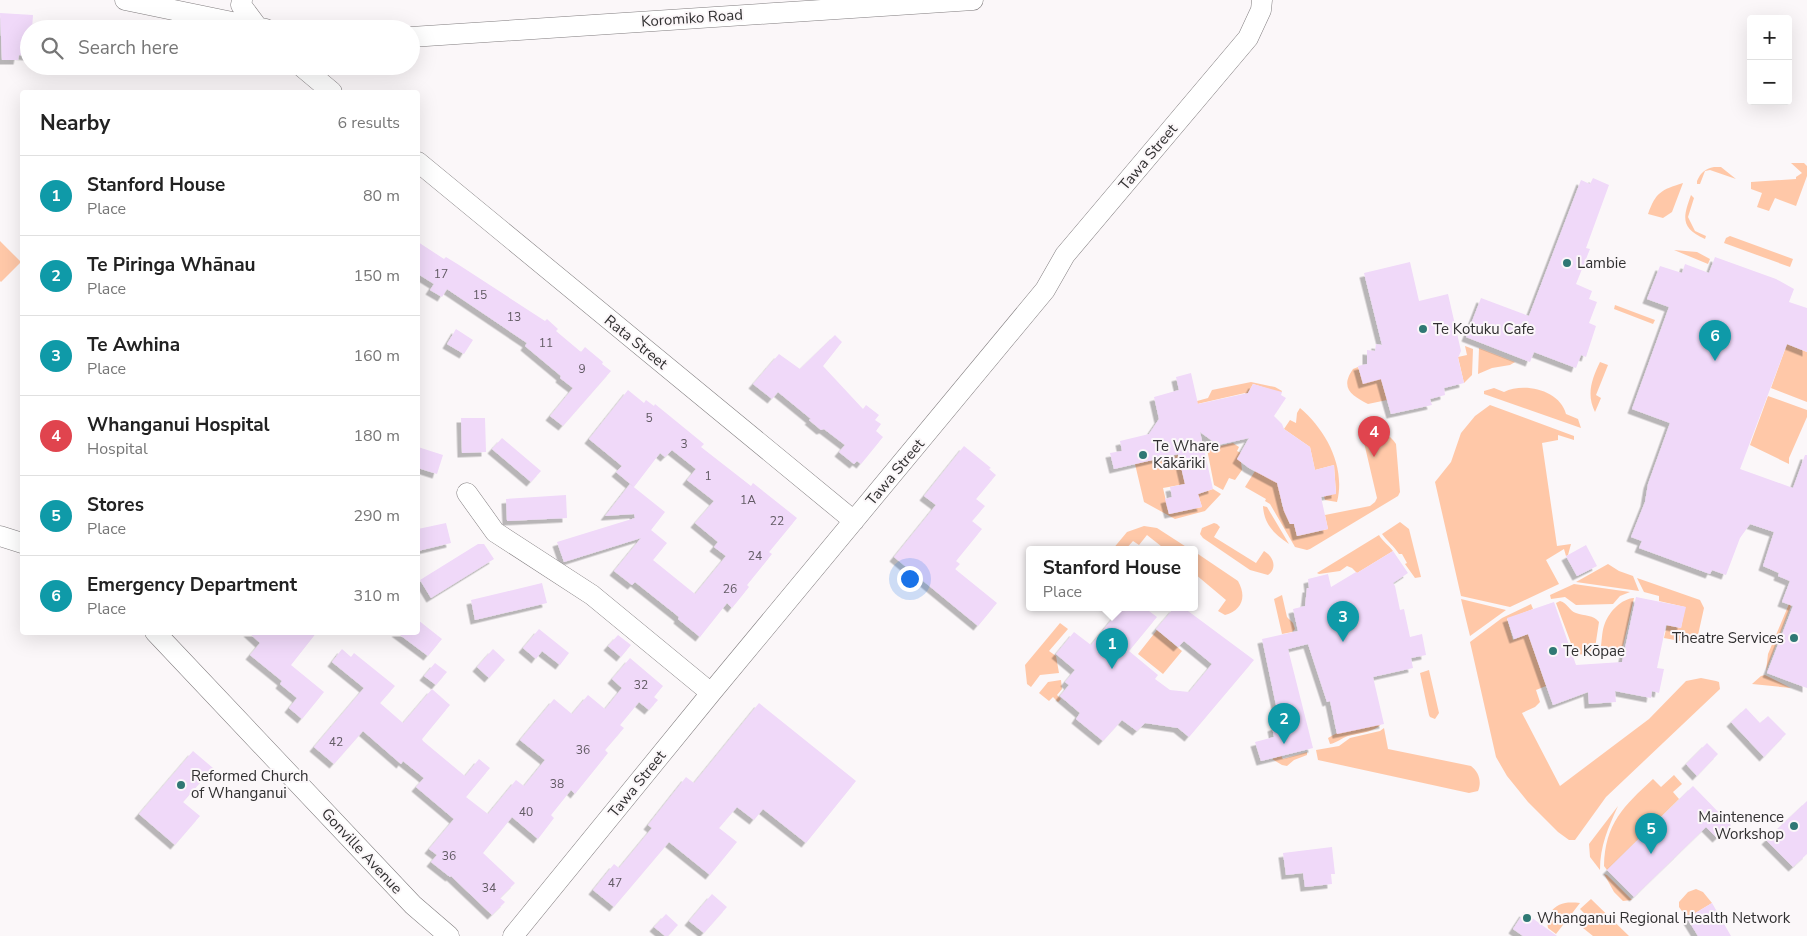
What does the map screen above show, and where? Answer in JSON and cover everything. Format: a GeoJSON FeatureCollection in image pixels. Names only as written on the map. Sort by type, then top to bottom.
{"type":"FeatureCollection","features":[{"type":"Feature","properties":{"kind":"street"},"geometry":{"type":"LineString","coordinates":[[124,0],[221,20]]}},
{"type":"Feature","properties":{"kind":"street"},"geometry":{"type":"LineString","coordinates":[[242,0],[241,5],[253,20]]}},
{"type":"Feature","properties":{"kind":"street","name":"Koromiko Road"},"geometry":{"type":"LineString","coordinates":[[420,36],[973,0]]}},
{"type":"Feature","properties":{"kind":"street","name":"Tawa Street"},"geometry":{"type":"LineString","coordinates":[[513,936],[711,693],[1045,290],[1065,255],[1248,38],[1261,10],[1262,0]]}},
{"type":"Feature","properties":{"kind":"street"},"geometry":{"type":"LineString","coordinates":[[312,75],[330,90]]}},
{"type":"Feature","properties":{"kind":"street","name":"Rata Street"},"geometry":{"type":"LineString","coordinates":[[420,164],[854,521]]}},
{"type":"Feature","properties":{"kind":"street"},"geometry":{"type":"LineString","coordinates":[[468,493],[495,532],[592,595],[711,693]]}},
{"type":"Feature","properties":{"kind":"street"},"geometry":{"type":"LineString","coordinates":[[0,536],[20,542]]}},
{"type":"Feature","properties":{"kind":"street","name":"Gonville Avenue"},"geometry":{"type":"LineString","coordinates":[[158,635],[413,905],[449,936]]}},
{"type":"Feature","properties":{"kind":"shaded area"},"geometry":{"type":"Polygon","coordinates":[[[1791,163],[1804,163],[1807,166],[1807,176],[1796,206],[1775,198],[1769,211],[1757,207],[1762,193],[1751,189],[1751,182],[1796,179],[1802,173],[1791,163]]]}},
{"type":"Feature","properties":{"kind":"shaded area"},"geometry":{"type":"Polygon","coordinates":[[[1721,167],[1736,179],[1710,170],[1705,171],[1700,184],[1697,184],[1702,173],[1706,170],[1721,167]]]}},
{"type":"Feature","properties":{"kind":"shaded area"},"geometry":{"type":"Polygon","coordinates":[[[1683,183],[1672,212],[1663,218],[1648,214],[1660,193],[1683,183]]]}},
{"type":"Feature","properties":{"kind":"shaded area"},"geometry":{"type":"Polygon","coordinates":[[[1691,195],[1694,198],[1688,217],[1695,231],[1706,236],[1705,239],[1691,231],[1687,226],[1685,216],[1691,195]]]}},
{"type":"Feature","properties":{"kind":"shaded area"},"geometry":{"type":"Polygon","coordinates":[[[1730,236],[1793,259],[1790,267],[1724,243],[1726,238],[1730,236]]]}},
{"type":"Feature","properties":{"kind":"shaded area"},"geometry":{"type":"Polygon","coordinates":[[[0,241],[20,263],[0,281],[0,241]]]}},
{"type":"Feature","properties":{"kind":"shaded area"},"geometry":{"type":"Polygon","coordinates":[[[1674,250],[1697,252],[1710,259],[1708,264],[1674,250]]]}},
{"type":"Feature","properties":{"kind":"shaded area"},"geometry":{"type":"Polygon","coordinates":[[[1615,305],[1655,320],[1653,324],[1614,309],[1615,305]]]}},
{"type":"Feature","properties":{"kind":"shaded area"},"geometry":{"type":"Polygon","coordinates":[[[1787,344],[1807,352],[1807,402],[1771,388],[1787,344]]]}},
{"type":"Feature","properties":{"kind":"shaded area"},"geometry":{"type":"Polygon","coordinates":[[[1465,346],[1473,349],[1472,375],[1464,383],[1458,357],[1467,355],[1465,346]]]}},
{"type":"Feature","properties":{"kind":"shaded area"},"geometry":{"type":"Polygon","coordinates":[[[1479,348],[1515,362],[1478,374],[1479,348]]]}},
{"type":"Feature","properties":{"kind":"shaded area"},"geometry":{"type":"Polygon","coordinates":[[[1600,362],[1608,365],[1596,395],[1601,398],[1595,412],[1591,399],[1591,387],[1600,362]]]}},
{"type":"Feature","properties":{"kind":"shaded area"},"geometry":{"type":"Polygon","coordinates":[[[1358,367],[1363,383],[1381,379],[1387,400],[1368,404],[1353,395],[1347,382],[1353,369],[1358,367]]]}},
{"type":"Feature","properties":{"kind":"shaded area"},"geometry":{"type":"Polygon","coordinates":[[[1251,382],[1275,387],[1282,391],[1281,393],[1253,384],[1247,395],[1245,393],[1197,404],[1197,401],[1208,398],[1212,390],[1251,382]]]}},
{"type":"Feature","properties":{"kind":"shaded area"},"geometry":{"type":"Polygon","coordinates":[[[1494,388],[1504,392],[1512,389],[1531,388],[1549,394],[1557,399],[1566,414],[1578,419],[1581,428],[1484,394],[1484,391],[1494,388]]]}},
{"type":"Feature","properties":{"kind":"shaded area"},"geometry":{"type":"Polygon","coordinates":[[[1768,396],[1807,410],[1807,417],[1789,458],[1789,464],[1750,445],[1768,396]]]}},
{"type":"Feature","properties":{"kind":"shaded area"},"geometry":{"type":"Polygon","coordinates":[[[1490,405],[1574,436],[1574,440],[1558,435],[1558,440],[1542,443],[1557,546],[1571,544],[1568,555],[1566,556],[1564,549],[1546,560],[1559,584],[1510,607],[1461,596],[1435,482],[1451,462],[1461,433],[1475,416],[1490,405]]]}},
{"type":"Feature","properties":{"kind":"shaded area"},"geometry":{"type":"Polygon","coordinates":[[[1300,408],[1318,427],[1332,450],[1339,476],[1337,502],[1325,500],[1324,496],[1336,493],[1334,465],[1315,470],[1310,447],[1284,429],[1290,420],[1296,423],[1297,413],[1300,408]]]}},
{"type":"Feature","properties":{"kind":"shaded area"},"geometry":{"type":"Polygon","coordinates":[[[1366,425],[1383,432],[1396,444],[1400,492],[1398,496],[1310,549],[1295,547],[1270,504],[1265,501],[1266,499],[1245,487],[1255,471],[1278,481],[1282,505],[1290,524],[1294,524],[1297,536],[1328,529],[1325,515],[1370,506],[1377,498],[1362,434],[1362,428],[1366,425]]]}},
{"type":"Feature","properties":{"kind":"shaded area"},"geometry":{"type":"Polygon","coordinates":[[[1233,443],[1239,447],[1237,451],[1241,453],[1237,459],[1241,462],[1242,470],[1235,480],[1229,478],[1223,490],[1214,485],[1207,449],[1233,443]]]}},
{"type":"Feature","properties":{"kind":"shaded area"},"geometry":{"type":"Polygon","coordinates":[[[1178,455],[1185,484],[1163,488],[1169,514],[1202,507],[1198,494],[1213,489],[1221,494],[1205,511],[1175,519],[1144,502],[1135,464],[1178,455]]]}},
{"type":"Feature","properties":{"kind":"shaded area"},"geometry":{"type":"Polygon","coordinates":[[[1263,506],[1267,507],[1289,544],[1271,528],[1265,518],[1263,506]]]}},
{"type":"Feature","properties":{"kind":"shaded area"},"geometry":{"type":"Polygon","coordinates":[[[1400,522],[1409,529],[1421,577],[1415,578],[1405,564],[1407,563],[1402,554],[1399,554],[1382,534],[1400,522]]]}},
{"type":"Feature","properties":{"kind":"shaded area"},"geometry":{"type":"Polygon","coordinates":[[[1214,523],[1220,527],[1214,537],[1256,563],[1264,551],[1267,553],[1272,559],[1274,566],[1271,572],[1268,575],[1250,570],[1203,538],[1200,534],[1202,528],[1214,523]]]}},
{"type":"Feature","properties":{"kind":"shaded area"},"geometry":{"type":"Polygon","coordinates":[[[1144,526],[1157,528],[1185,546],[1161,546],[1147,535],[1139,545],[1133,541],[1129,546],[1115,546],[1127,532],[1144,526]]]}},
{"type":"Feature","properties":{"kind":"shaded area"},"geometry":{"type":"Polygon","coordinates":[[[1379,535],[1393,551],[1357,573],[1347,566],[1340,571],[1317,573],[1379,535]]]}},
{"type":"Feature","properties":{"kind":"shaded area"},"geometry":{"type":"Polygon","coordinates":[[[1198,554],[1238,581],[1242,592],[1241,602],[1235,610],[1225,615],[1218,611],[1226,600],[1198,577],[1198,554]]]}},
{"type":"Feature","properties":{"kind":"shaded area"},"geometry":{"type":"Polygon","coordinates":[[[1608,564],[1619,571],[1633,576],[1639,591],[1576,582],[1608,564]]]}},
{"type":"Feature","properties":{"kind":"shaded area"},"geometry":{"type":"Polygon","coordinates":[[[1637,578],[1700,600],[1704,608],[1696,644],[1664,638],[1667,625],[1681,628],[1685,607],[1659,601],[1659,596],[1644,592],[1637,578]]]}},
{"type":"Feature","properties":{"kind":"shaded area"},"geometry":{"type":"Polygon","coordinates":[[[1574,584],[1630,592],[1620,596],[1613,604],[1576,605],[1565,597],[1551,599],[1550,595],[1574,584]]]}},
{"type":"Feature","properties":{"kind":"shaded area"},"geometry":{"type":"Polygon","coordinates":[[[1282,595],[1287,617],[1293,623],[1295,629],[1292,632],[1282,634],[1274,599],[1282,595]]]}},
{"type":"Feature","properties":{"kind":"shaded area"},"geometry":{"type":"Polygon","coordinates":[[[1634,598],[1623,646],[1611,654],[1606,654],[1601,646],[1603,629],[1607,619],[1620,603],[1634,598]]]}},
{"type":"Feature","properties":{"kind":"shaded area"},"geometry":{"type":"Polygon","coordinates":[[[1461,599],[1506,610],[1470,636],[1461,599]]]}},
{"type":"Feature","properties":{"kind":"shaded area"},"geometry":{"type":"Polygon","coordinates":[[[1560,601],[1565,603],[1574,612],[1592,617],[1599,622],[1595,648],[1591,655],[1575,654],[1556,603],[1560,601]]]}},
{"type":"Feature","properties":{"kind":"shaded area"},"geometry":{"type":"Polygon","coordinates":[[[1531,604],[1533,609],[1507,619],[1513,640],[1528,634],[1546,686],[1536,690],[1540,702],[1535,707],[1522,713],[1560,786],[1649,719],[1686,681],[1701,678],[1719,682],[1720,689],[1606,797],[1575,840],[1569,840],[1558,832],[1528,802],[1507,776],[1496,757],[1470,642],[1502,618],[1531,604]]]}},
{"type":"Feature","properties":{"kind":"shaded area"},"geometry":{"type":"Polygon","coordinates":[[[1789,604],[1791,606],[1766,671],[1768,654],[1789,604]]]}},
{"type":"Feature","properties":{"kind":"shaded area"},"geometry":{"type":"Polygon","coordinates":[[[1060,623],[1068,629],[1049,651],[1056,656],[1059,673],[1040,675],[1031,687],[1027,684],[1025,665],[1060,623]]]}},
{"type":"Feature","properties":{"kind":"shaded area"},"geometry":{"type":"Polygon","coordinates":[[[1157,630],[1182,651],[1163,674],[1138,654],[1157,630]]]}},
{"type":"Feature","properties":{"kind":"shaded area"},"geometry":{"type":"Polygon","coordinates":[[[1429,670],[1439,713],[1435,719],[1429,715],[1420,673],[1429,670]]]}},
{"type":"Feature","properties":{"kind":"shaded area"},"geometry":{"type":"Polygon","coordinates":[[[1765,675],[1791,688],[1752,684],[1765,675]]]}},
{"type":"Feature","properties":{"kind":"shaded area"},"geometry":{"type":"Polygon","coordinates":[[[1061,680],[1062,689],[1057,695],[1061,699],[1058,702],[1053,697],[1049,701],[1039,693],[1048,682],[1061,680]]]}},
{"type":"Feature","properties":{"kind":"shaded area"},"geometry":{"type":"Polygon","coordinates":[[[1381,724],[1371,731],[1348,736],[1330,744],[1328,738],[1337,733],[1381,724]]]}},
{"type":"Feature","properties":{"kind":"shaded area"},"geometry":{"type":"Polygon","coordinates":[[[1384,728],[1388,749],[1471,766],[1479,777],[1478,791],[1469,793],[1318,760],[1316,750],[1339,746],[1350,738],[1380,731],[1384,728]]]}},
{"type":"Feature","properties":{"kind":"shaded area"},"geometry":{"type":"Polygon","coordinates":[[[1307,752],[1307,755],[1294,760],[1287,766],[1272,759],[1281,756],[1283,759],[1307,752]]]}},
{"type":"Feature","properties":{"kind":"shaded area"},"geometry":{"type":"Polygon","coordinates":[[[1674,775],[1682,784],[1673,792],[1679,799],[1607,870],[1604,866],[1605,851],[1612,827],[1618,816],[1653,779],[1661,787],[1674,775]]]}},
{"type":"Feature","properties":{"kind":"shaded area"},"geometry":{"type":"Polygon","coordinates":[[[1618,806],[1603,845],[1600,870],[1590,857],[1589,844],[1618,806]]]}},
{"type":"Feature","properties":{"kind":"shaded area"},"geometry":{"type":"Polygon","coordinates":[[[1604,874],[1632,900],[1623,901],[1614,892],[1604,874]]]}},
{"type":"Feature","properties":{"kind":"shaded area"},"geometry":{"type":"Polygon","coordinates":[[[1696,889],[1703,892],[1712,903],[1687,918],[1679,907],[1679,902],[1688,892],[1696,889]]]}},
{"type":"Feature","properties":{"kind":"shaded area"},"geometry":{"type":"Polygon","coordinates":[[[1591,899],[1629,936],[1593,936],[1578,924],[1585,914],[1580,909],[1591,899]]]}},
{"type":"Feature","properties":{"kind":"shaded area"},"geometry":{"type":"Polygon","coordinates":[[[1566,903],[1580,903],[1556,934],[1548,928],[1549,914],[1556,907],[1566,903]]]}},
{"type":"Feature","properties":{"kind":"building"},"geometry":{"type":"Polygon","coordinates":[[[0,13],[33,15],[33,20],[20,20],[20,55],[18,60],[2,60],[0,13]]]}},
{"type":"Feature","properties":{"kind":"building","name":"Lambie"},"geometry":{"type":"Polygon","coordinates":[[[1593,178],[1609,185],[1586,248],[1590,249],[1576,284],[1592,291],[1589,299],[1597,302],[1589,323],[1596,326],[1586,357],[1581,355],[1576,368],[1534,352],[1530,362],[1466,337],[1481,298],[1529,316],[1581,180],[1590,184],[1593,178]]]}},
{"type":"Feature","properties":{"kind":"building"},"geometry":{"type":"Polygon","coordinates":[[[420,243],[444,259],[446,257],[459,265],[545,321],[547,319],[558,329],[556,331],[581,352],[585,347],[611,371],[563,426],[550,416],[573,388],[525,346],[527,343],[447,289],[442,297],[430,290],[434,284],[420,275],[420,243]]]}},
{"type":"Feature","properties":{"kind":"building"},"geometry":{"type":"Polygon","coordinates":[[[1715,257],[1776,279],[1794,289],[1789,302],[1807,308],[1807,352],[1787,344],[1740,469],[1793,488],[1805,455],[1807,455],[1807,688],[1767,673],[1793,606],[1782,602],[1790,581],[1778,576],[1779,573],[1763,566],[1774,532],[1750,524],[1740,538],[1726,575],[1712,570],[1710,574],[1639,548],[1642,541],[1631,537],[1645,502],[1648,484],[1670,423],[1632,409],[1669,307],[1647,299],[1660,266],[1682,273],[1685,264],[1709,273],[1715,257]]]}},
{"type":"Feature","properties":{"kind":"building","name":"Te Kotuku Cafe"},"geometry":{"type":"Polygon","coordinates":[[[1410,262],[1419,301],[1448,294],[1461,351],[1458,358],[1464,383],[1444,388],[1445,395],[1430,399],[1432,405],[1391,414],[1381,379],[1363,384],[1358,366],[1367,364],[1367,350],[1375,351],[1376,344],[1382,345],[1364,273],[1410,262]]]}},
{"type":"Feature","properties":{"kind":"building"},"geometry":{"type":"Polygon","coordinates":[[[456,329],[473,340],[464,354],[447,344],[456,329]]]}},
{"type":"Feature","properties":{"kind":"building"},"geometry":{"type":"Polygon","coordinates":[[[835,335],[842,342],[823,366],[863,409],[866,405],[879,415],[875,420],[881,424],[876,431],[883,437],[861,464],[857,461],[854,464],[839,452],[845,445],[824,429],[821,430],[809,420],[811,419],[778,392],[772,399],[753,384],[779,354],[800,369],[835,335]]]}},
{"type":"Feature","properties":{"kind":"building","name":"Te Whare Kākāriki"},"geometry":{"type":"Polygon","coordinates":[[[1191,373],[1198,404],[1248,393],[1253,384],[1282,392],[1281,395],[1286,398],[1274,416],[1284,429],[1310,447],[1315,470],[1334,465],[1336,494],[1321,497],[1328,529],[1297,536],[1294,524],[1290,524],[1284,511],[1277,483],[1249,468],[1237,459],[1249,438],[1218,445],[1200,432],[1213,489],[1198,494],[1202,507],[1169,514],[1165,499],[1172,497],[1170,487],[1185,484],[1178,454],[1114,469],[1110,453],[1122,451],[1120,441],[1149,434],[1159,419],[1154,397],[1179,390],[1176,377],[1191,373]]]}},
{"type":"Feature","properties":{"kind":"building"},"geometry":{"type":"Polygon","coordinates":[[[628,390],[644,403],[646,400],[654,406],[655,404],[704,444],[701,447],[751,486],[753,483],[797,518],[769,552],[772,554],[747,585],[749,587],[732,608],[727,603],[700,637],[678,619],[679,617],[635,582],[632,585],[614,571],[641,538],[564,562],[557,542],[635,518],[634,514],[605,516],[630,484],[665,512],[651,530],[667,543],[653,560],[695,594],[726,556],[714,547],[718,542],[695,523],[714,501],[687,480],[696,469],[672,450],[665,457],[660,453],[634,487],[616,472],[622,466],[589,439],[628,390]]]}},
{"type":"Feature","properties":{"kind":"building"},"geometry":{"type":"Polygon","coordinates":[[[461,418],[485,418],[486,452],[462,453],[461,418]]]}},
{"type":"Feature","properties":{"kind":"building"},"geometry":{"type":"Polygon","coordinates":[[[502,438],[541,471],[531,482],[492,449],[502,438]]]}},
{"type":"Feature","properties":{"kind":"building"},"geometry":{"type":"Polygon","coordinates":[[[964,446],[991,468],[989,469],[996,475],[976,499],[985,506],[972,521],[982,529],[956,561],[960,564],[955,569],[997,603],[978,626],[894,557],[936,505],[924,496],[964,446]]]}},
{"type":"Feature","properties":{"kind":"building"},"geometry":{"type":"Polygon","coordinates":[[[420,448],[443,455],[437,474],[420,469],[420,448]]]}},
{"type":"Feature","properties":{"kind":"building"},"geometry":{"type":"Polygon","coordinates":[[[566,495],[567,518],[507,521],[506,499],[566,495]]]}},
{"type":"Feature","properties":{"kind":"building"},"geometry":{"type":"Polygon","coordinates":[[[446,523],[451,543],[420,551],[420,529],[446,523]]]}},
{"type":"Feature","properties":{"kind":"building"},"geometry":{"type":"Polygon","coordinates":[[[478,544],[484,544],[494,559],[431,598],[420,580],[478,544]]]}},
{"type":"Feature","properties":{"kind":"building"},"geometry":{"type":"Polygon","coordinates":[[[1586,545],[1597,566],[1577,576],[1566,556],[1586,545]]]}},
{"type":"Feature","properties":{"kind":"building"},"geometry":{"type":"Polygon","coordinates":[[[1393,551],[1408,573],[1393,583],[1400,610],[1404,609],[1410,637],[1422,634],[1426,655],[1411,658],[1413,668],[1373,677],[1384,724],[1337,734],[1330,701],[1327,702],[1308,644],[1288,649],[1313,748],[1261,761],[1255,742],[1274,737],[1272,727],[1280,724],[1262,639],[1298,631],[1293,609],[1305,606],[1307,588],[1309,588],[1308,579],[1328,574],[1331,587],[1393,551]]]}},
{"type":"Feature","properties":{"kind":"building"},"geometry":{"type":"Polygon","coordinates":[[[542,583],[547,603],[475,620],[471,600],[542,583]]]}},
{"type":"Feature","properties":{"kind":"building","name":"Te Kōpae"},"geometry":{"type":"Polygon","coordinates":[[[1636,597],[1686,607],[1681,628],[1666,625],[1657,668],[1664,669],[1659,693],[1652,691],[1651,698],[1615,691],[1616,702],[1589,704],[1588,692],[1553,705],[1528,634],[1514,639],[1507,618],[1554,602],[1576,665],[1622,662],[1636,597]]]}},
{"type":"Feature","properties":{"kind":"building"},"geometry":{"type":"Polygon","coordinates":[[[1119,611],[1149,611],[1157,617],[1129,651],[1158,675],[1155,679],[1170,690],[1189,692],[1212,664],[1184,641],[1178,647],[1156,629],[1171,611],[1188,611],[1254,660],[1189,737],[1178,728],[1145,723],[1137,731],[1122,720],[1103,741],[1076,719],[1080,713],[1060,696],[1069,685],[1065,682],[1075,670],[1056,654],[1074,632],[1091,645],[1119,611]]]}},
{"type":"Feature","properties":{"kind":"building"},"geometry":{"type":"Polygon","coordinates":[[[420,622],[442,639],[428,656],[400,635],[420,635],[420,622]]]}},
{"type":"Feature","properties":{"kind":"building"},"geometry":{"type":"Polygon","coordinates":[[[539,629],[569,653],[560,665],[542,651],[536,659],[523,648],[539,629]]]}},
{"type":"Feature","properties":{"kind":"building"},"geometry":{"type":"Polygon","coordinates":[[[251,635],[315,635],[291,665],[324,692],[302,719],[289,708],[297,698],[280,684],[282,681],[250,655],[260,643],[251,635]]]}},
{"type":"Feature","properties":{"kind":"building"},"geometry":{"type":"Polygon","coordinates":[[[618,635],[631,645],[621,657],[608,646],[618,635]]]}},
{"type":"Feature","properties":{"kind":"building"},"geometry":{"type":"Polygon","coordinates":[[[342,649],[351,657],[354,653],[395,686],[380,703],[403,723],[432,689],[450,705],[422,739],[465,776],[479,759],[490,768],[466,797],[488,814],[516,780],[524,786],[545,760],[520,740],[554,699],[572,714],[588,695],[605,709],[622,688],[612,679],[630,658],[663,686],[654,697],[658,700],[649,710],[639,702],[620,725],[624,728],[605,750],[608,753],[575,794],[571,790],[551,815],[554,818],[538,839],[512,817],[483,853],[515,883],[500,898],[505,902],[492,915],[451,876],[431,862],[437,855],[429,849],[454,819],[416,787],[424,778],[403,761],[401,764],[363,731],[334,764],[314,747],[364,688],[332,662],[342,649]]]}},
{"type":"Feature","properties":{"kind":"building"},"geometry":{"type":"Polygon","coordinates":[[[493,649],[505,660],[489,678],[477,667],[493,649]]]}},
{"type":"Feature","properties":{"kind":"building"},"geometry":{"type":"Polygon","coordinates":[[[435,663],[447,672],[436,685],[424,676],[435,663]]]}},
{"type":"Feature","properties":{"kind":"building"},"geometry":{"type":"Polygon","coordinates":[[[759,703],[856,781],[806,843],[763,809],[754,820],[737,807],[719,828],[737,842],[710,875],[669,842],[614,907],[593,890],[614,864],[619,868],[652,828],[648,825],[686,777],[694,783],[759,703]]]}},
{"type":"Feature","properties":{"kind":"building"},"geometry":{"type":"Polygon","coordinates":[[[1746,708],[1760,723],[1768,716],[1786,734],[1764,757],[1731,722],[1746,708]]]}},
{"type":"Feature","properties":{"kind":"building"},"geometry":{"type":"Polygon","coordinates":[[[1707,743],[1718,754],[1697,776],[1686,764],[1707,743]]]}},
{"type":"Feature","properties":{"kind":"building","name":"Reformed Church of Whanganui"},"geometry":{"type":"Polygon","coordinates":[[[193,751],[213,768],[183,802],[200,816],[175,845],[139,814],[193,751]]]}},
{"type":"Feature","properties":{"kind":"building"},"geometry":{"type":"Polygon","coordinates":[[[1693,786],[1731,825],[1717,838],[1706,827],[1634,897],[1607,870],[1693,786]]]}},
{"type":"Feature","properties":{"kind":"building","name":"Maintenence Workshop"},"geometry":{"type":"Polygon","coordinates":[[[1807,801],[1807,854],[1793,867],[1766,840],[1807,801]]]}},
{"type":"Feature","properties":{"kind":"building"},"geometry":{"type":"Polygon","coordinates":[[[1332,847],[1335,874],[1331,874],[1332,884],[1305,887],[1303,873],[1286,875],[1283,853],[1332,847]]]}},
{"type":"Feature","properties":{"kind":"building"},"geometry":{"type":"Polygon","coordinates":[[[712,894],[727,907],[704,933],[689,921],[712,894]]]}},
{"type":"Feature","properties":{"kind":"building"},"geometry":{"type":"Polygon","coordinates":[[[1712,903],[1731,936],[1698,936],[1687,918],[1712,903]]]}},
{"type":"Feature","properties":{"kind":"building","name":"Whanganui Regional Health Network"},"geometry":{"type":"Polygon","coordinates":[[[1524,912],[1557,936],[1523,936],[1513,929],[1524,912]]]}},
{"type":"Feature","properties":{"kind":"building"},"geometry":{"type":"Polygon","coordinates":[[[666,914],[678,925],[668,936],[665,936],[654,927],[666,914]]]}},
{"type":"Feature","properties":{"kind":"place","name":"Lambie"},"geometry":{"type":"Point","coordinates":[1567,263]}},
{"type":"Feature","properties":{"kind":"place","name":"Te Kotuku Cafe"},"geometry":{"type":"Point","coordinates":[1423,329]}},
{"type":"Feature","properties":{"kind":"place","name":"Emergency Department"},"geometry":{"type":"Point","coordinates":[1715,361]}},
{"type":"Feature","properties":{"kind":"place","name":"Te Whare Kākāriki"},"geometry":{"type":"Point","coordinates":[1143,455]}},
{"type":"Feature","properties":{"kind":"place","name":"Whanganui Hospital"},"geometry":{"type":"Point","coordinates":[1374,457]}},
{"type":"Feature","properties":{"kind":"place","name":"Theatre Services"},"geometry":{"type":"Point","coordinates":[1794,638]}},
{"type":"Feature","properties":{"kind":"place","name":"Te Awhina"},"geometry":{"type":"Point","coordinates":[1343,642]}},
{"type":"Feature","properties":{"kind":"place","name":"Te Kōpae"},"geometry":{"type":"Point","coordinates":[1553,651]}},
{"type":"Feature","properties":{"kind":"place","name":"Stanford House"},"geometry":{"type":"Point","coordinates":[1112,669]}},
{"type":"Feature","properties":{"kind":"place","name":"Te Piringa Whānau"},"geometry":{"type":"Point","coordinates":[1284,744]}},
{"type":"Feature","properties":{"kind":"place","name":"Reformed Church of Whanganui"},"geometry":{"type":"Point","coordinates":[181,785]}},
{"type":"Feature","properties":{"kind":"place","name":"Maintenence Workshop"},"geometry":{"type":"Point","coordinates":[1794,826]}},
{"type":"Feature","properties":{"kind":"place","name":"Stores"},"geometry":{"type":"Point","coordinates":[1651,854]}},
{"type":"Feature","properties":{"kind":"place","name":"Whanganui Regional Health Network"},"geometry":{"type":"Point","coordinates":[1527,918]}}]}
